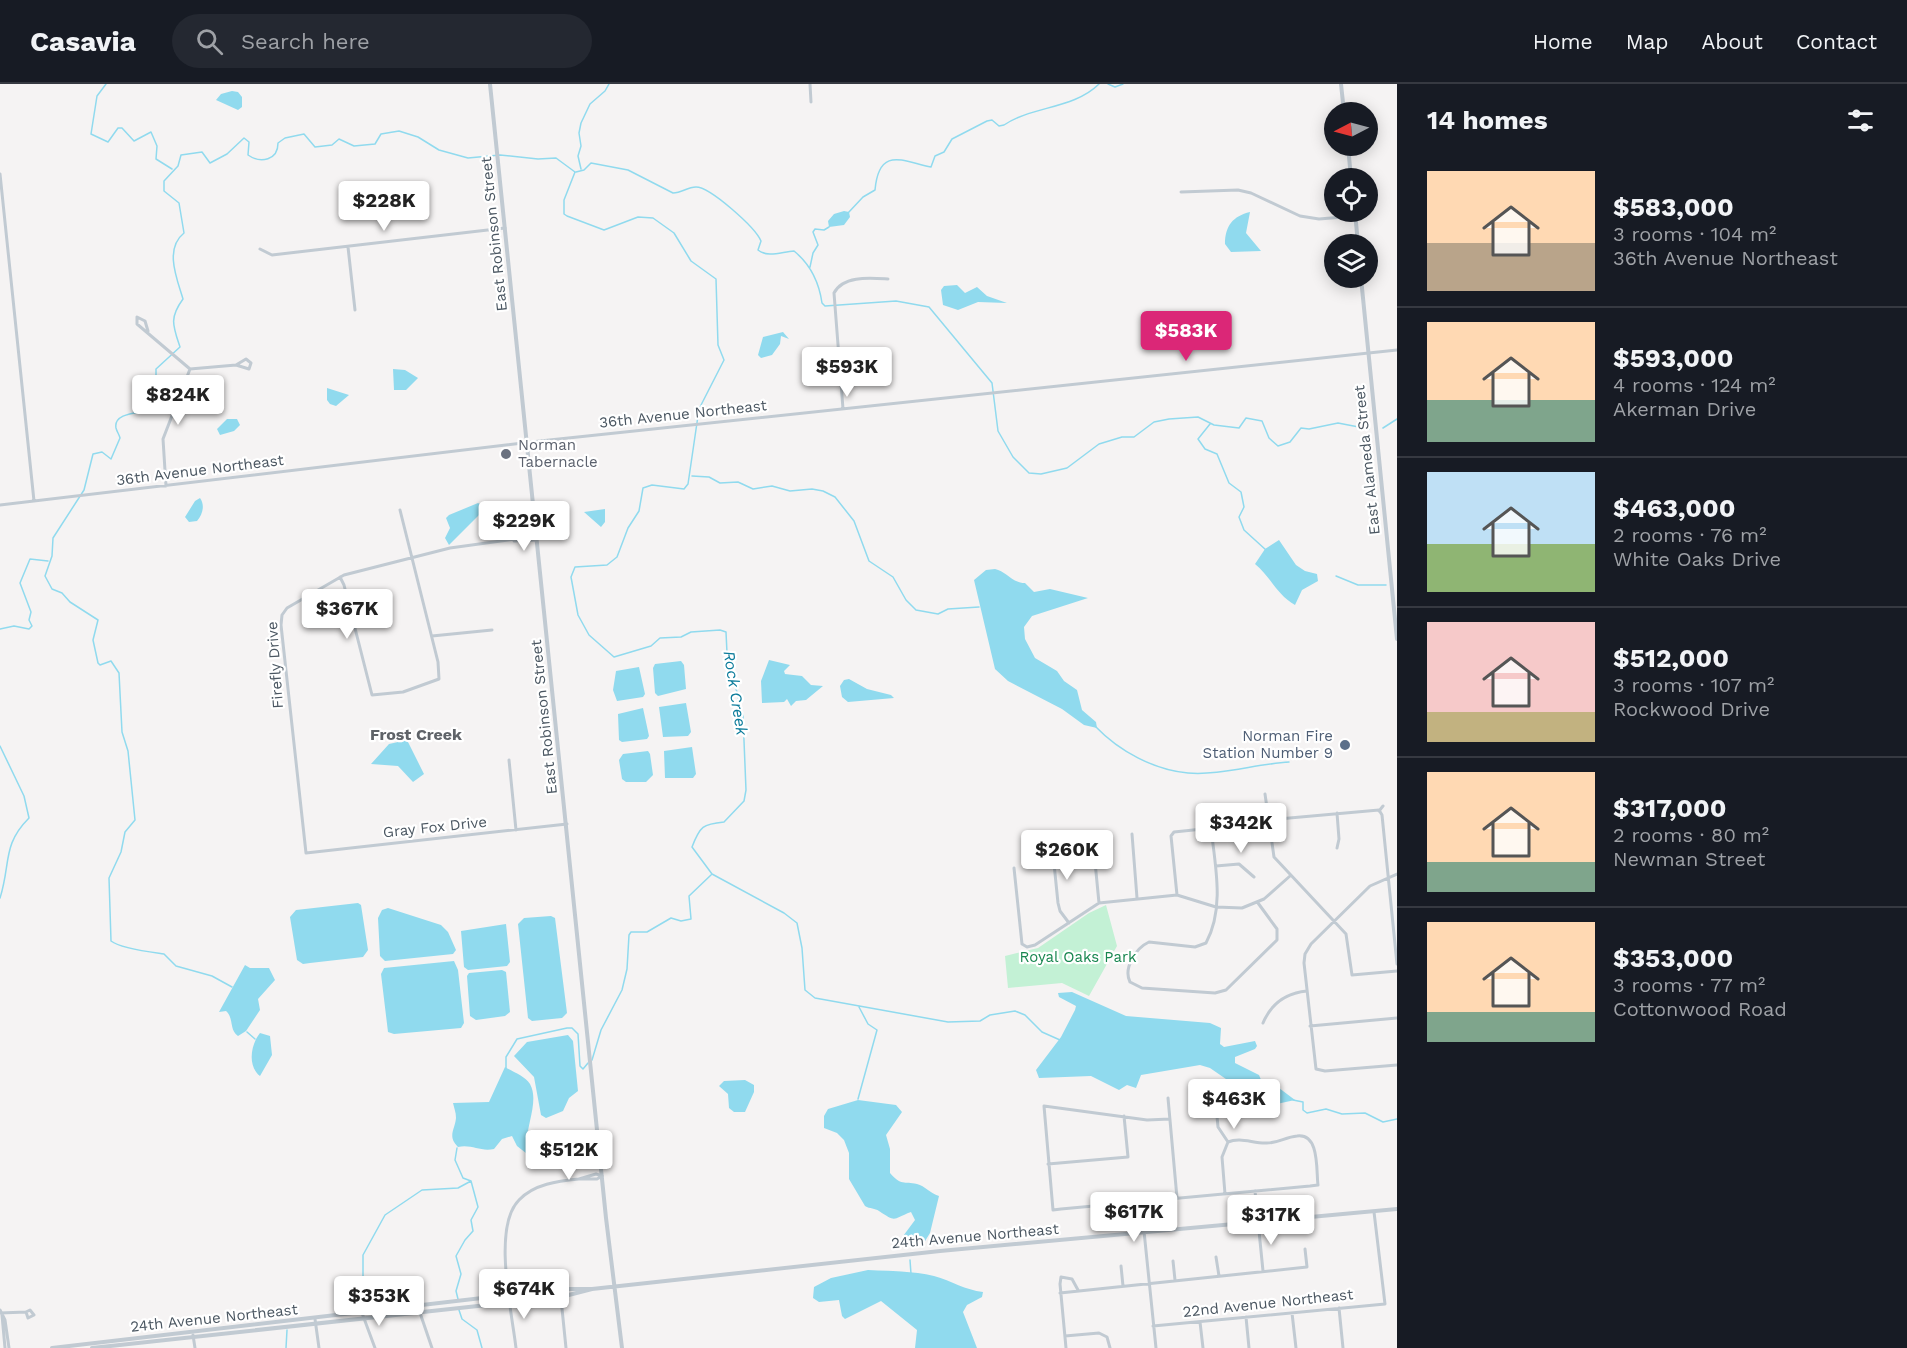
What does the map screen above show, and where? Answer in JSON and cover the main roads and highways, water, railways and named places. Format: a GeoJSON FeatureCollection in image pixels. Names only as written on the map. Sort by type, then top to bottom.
{"type":"FeatureCollection","features":[{"type":"Feature","properties":{"kind":"water"},"geometry":{"type":"Polygon","coordinates":[[[238,92],[242,97],[242,107],[238,110],[216,100],[221,94],[238,92]]]}},
{"type":"Feature","properties":{"kind":"water"},"geometry":{"type":"Polygon","coordinates":[[[849,212],[850,217],[844,225],[829,227],[828,221],[834,214],[849,212]]]}},
{"type":"Feature","properties":{"kind":"water"},"geometry":{"type":"Polygon","coordinates":[[[1250,212],[1246,233],[1261,251],[1231,252],[1225,244],[1228,227],[1239,216],[1250,212]]]}},
{"type":"Feature","properties":{"kind":"water"},"geometry":{"type":"Polygon","coordinates":[[[957,285],[965,293],[977,287],[987,296],[1007,303],[978,302],[958,310],[943,305],[941,290],[944,286],[957,285]]]}},
{"type":"Feature","properties":{"kind":"water"},"geometry":{"type":"Polygon","coordinates":[[[783,332],[789,339],[781,336],[780,344],[772,355],[761,358],[758,355],[763,337],[783,332]]]}},
{"type":"Feature","properties":{"kind":"water"},"geometry":{"type":"Polygon","coordinates":[[[393,369],[405,370],[418,378],[406,390],[394,390],[393,369]]]}},
{"type":"Feature","properties":{"kind":"water"},"geometry":{"type":"Polygon","coordinates":[[[327,388],[349,395],[336,406],[327,400],[327,388]]]}},
{"type":"Feature","properties":{"kind":"water"},"geometry":{"type":"Polygon","coordinates":[[[227,419],[237,419],[240,425],[234,431],[220,435],[217,429],[227,419]]]}},
{"type":"Feature","properties":{"kind":"water"},"geometry":{"type":"Polygon","coordinates":[[[200,498],[203,507],[201,515],[197,521],[189,522],[185,517],[195,501],[200,498]]]}},
{"type":"Feature","properties":{"kind":"water"},"geometry":{"type":"Polygon","coordinates":[[[478,503],[482,505],[482,512],[449,545],[445,538],[450,528],[446,518],[478,503]]]}},
{"type":"Feature","properties":{"kind":"water"},"geometry":{"type":"Polygon","coordinates":[[[605,509],[605,522],[601,527],[584,512],[605,509]]]}},
{"type":"Feature","properties":{"kind":"water"},"geometry":{"type":"Polygon","coordinates":[[[1279,540],[1296,565],[1305,571],[1317,574],[1318,581],[1302,590],[1295,605],[1283,596],[1255,564],[1265,549],[1279,540]]]}},
{"type":"Feature","properties":{"kind":"water"},"geometry":{"type":"Polygon","coordinates":[[[995,569],[1016,581],[1025,583],[1034,592],[1050,589],[1088,598],[1032,616],[1024,627],[1025,639],[1035,658],[1057,671],[1064,681],[1077,690],[1082,710],[1096,722],[1097,728],[1084,725],[1062,709],[1008,681],[995,669],[974,580],[986,570],[995,569]]]}},
{"type":"Feature","properties":{"kind":"water"},"geometry":{"type":"Polygon","coordinates":[[[769,660],[790,665],[784,671],[785,674],[802,676],[811,685],[823,686],[806,700],[796,701],[791,706],[787,699],[784,702],[762,703],[761,681],[769,660]]]}},
{"type":"Feature","properties":{"kind":"water"},"geometry":{"type":"Polygon","coordinates":[[[681,661],[684,665],[686,689],[658,696],[655,693],[653,668],[655,664],[681,661]]]}},
{"type":"Feature","properties":{"kind":"water"},"geometry":{"type":"Polygon","coordinates":[[[639,667],[645,694],[643,697],[617,701],[613,690],[616,671],[639,667]]]}},
{"type":"Feature","properties":{"kind":"water"},"geometry":{"type":"Polygon","coordinates":[[[849,679],[867,689],[891,695],[894,698],[848,702],[842,697],[840,686],[844,680],[849,679]]]}},
{"type":"Feature","properties":{"kind":"water"},"geometry":{"type":"Polygon","coordinates":[[[686,703],[691,732],[688,736],[663,737],[659,707],[686,703]]]}},
{"type":"Feature","properties":{"kind":"water"},"geometry":{"type":"Polygon","coordinates":[[[643,708],[649,736],[647,739],[622,742],[619,740],[618,714],[643,708]]]}},
{"type":"Feature","properties":{"kind":"water"},"geometry":{"type":"Polygon","coordinates":[[[407,740],[424,774],[413,782],[398,766],[371,764],[389,744],[407,740]]]}},
{"type":"Feature","properties":{"kind":"water"},"geometry":{"type":"Polygon","coordinates":[[[692,747],[696,774],[693,778],[665,778],[664,751],[692,747]]]}},
{"type":"Feature","properties":{"kind":"water"},"geometry":{"type":"Polygon","coordinates":[[[648,751],[653,775],[646,782],[626,782],[622,779],[619,760],[623,754],[648,751]]]}},
{"type":"Feature","properties":{"kind":"water"},"geometry":{"type":"Polygon","coordinates":[[[358,903],[361,905],[368,950],[363,957],[303,964],[297,960],[290,917],[296,910],[358,903]]]}},
{"type":"Feature","properties":{"kind":"water"},"geometry":{"type":"Polygon","coordinates":[[[388,908],[441,925],[448,932],[456,950],[453,954],[385,961],[380,956],[378,918],[382,910],[388,908]]]}},
{"type":"Feature","properties":{"kind":"water"},"geometry":{"type":"Polygon","coordinates":[[[551,916],[555,918],[567,1013],[562,1018],[532,1021],[528,1018],[518,924],[524,918],[551,916]]]}},
{"type":"Feature","properties":{"kind":"water"},"geometry":{"type":"Polygon","coordinates":[[[506,924],[510,962],[507,966],[468,970],[464,967],[461,931],[506,924]]]}},
{"type":"Feature","properties":{"kind":"water"},"geometry":{"type":"Polygon","coordinates":[[[454,961],[458,970],[464,1023],[461,1028],[394,1034],[388,1032],[381,974],[384,968],[454,961]]]}},
{"type":"Feature","properties":{"kind":"water"},"geometry":{"type":"Polygon","coordinates":[[[245,965],[250,968],[269,968],[275,980],[258,999],[260,1010],[246,1031],[238,1036],[233,1031],[226,1011],[219,1012],[245,965]]]}},
{"type":"Feature","properties":{"kind":"water"},"geometry":{"type":"Polygon","coordinates":[[[502,970],[506,972],[510,1012],[505,1016],[476,1020],[470,1016],[467,976],[469,973],[502,970]]]}},
{"type":"Feature","properties":{"kind":"water"},"geometry":{"type":"Polygon","coordinates":[[[1072,992],[1126,1016],[1210,1023],[1221,1028],[1220,1044],[1224,1047],[1255,1041],[1257,1046],[1255,1049],[1235,1057],[1235,1063],[1259,1075],[1265,1089],[1279,1088],[1295,1100],[1272,1105],[1247,1106],[1240,1097],[1239,1088],[1210,1068],[1200,1065],[1141,1075],[1136,1088],[1127,1085],[1119,1090],[1091,1076],[1039,1078],[1036,1070],[1061,1037],[1076,1006],[1059,997],[1058,993],[1072,992]]]}},
{"type":"Feature","properties":{"kind":"water"},"geometry":{"type":"Polygon","coordinates":[[[260,1033],[270,1036],[272,1055],[260,1076],[253,1067],[252,1055],[254,1043],[260,1033]]]}},
{"type":"Feature","properties":{"kind":"water"},"geometry":{"type":"Polygon","coordinates":[[[568,1035],[573,1041],[578,1091],[569,1098],[563,1111],[546,1118],[541,1115],[534,1077],[514,1056],[527,1042],[568,1035]]]}},
{"type":"Feature","properties":{"kind":"water"},"geometry":{"type":"Polygon","coordinates":[[[505,1067],[525,1079],[532,1090],[533,1105],[527,1141],[538,1159],[536,1161],[517,1146],[512,1136],[502,1139],[494,1149],[489,1150],[468,1146],[458,1147],[453,1140],[452,1133],[456,1118],[453,1103],[489,1102],[505,1067]]]}},
{"type":"Feature","properties":{"kind":"water"},"geometry":{"type":"Polygon","coordinates":[[[745,1080],[754,1085],[754,1092],[745,1112],[734,1112],[729,1108],[728,1094],[719,1086],[724,1081],[745,1080]]]}},
{"type":"Feature","properties":{"kind":"water"},"geometry":{"type":"Polygon","coordinates":[[[858,1100],[896,1105],[902,1112],[886,1135],[890,1149],[890,1173],[900,1181],[920,1185],[939,1196],[930,1233],[922,1246],[895,1247],[915,1220],[911,1212],[892,1218],[865,1206],[849,1179],[849,1153],[844,1140],[837,1133],[824,1128],[824,1116],[828,1109],[858,1100]]]}},
{"type":"Feature","properties":{"kind":"water"},"geometry":{"type":"Polygon","coordinates":[[[868,1270],[926,1274],[983,1292],[982,1297],[967,1305],[963,1312],[977,1348],[915,1348],[917,1330],[881,1301],[845,1319],[842,1316],[839,1300],[819,1302],[813,1298],[814,1287],[831,1278],[868,1270]]]}},
{"type":"Feature","properties":{"kind":"waterway","name":"Rock Creek"},"geometry":{"type":"LineString","coordinates":[[106,84],[97,96],[91,134],[108,142],[118,128],[122,128],[134,141],[151,132],[157,146],[156,159],[172,169]]}},
{"type":"Feature","properties":{"kind":"waterway"},"geometry":{"type":"LineString","coordinates":[[581,169],[578,156],[581,146],[579,133],[581,123],[590,104],[605,91],[609,84]]}},
{"type":"Feature","properties":{"kind":"waterway"},"geometry":{"type":"LineString","coordinates":[[848,213],[863,197],[875,190],[877,176],[887,162],[902,160],[931,167],[935,156],[944,152],[952,139],[987,121],[992,120],[999,126],[1004,125],[1027,114],[1078,98],[1099,84]]}},
{"type":"Feature","properties":{"kind":"waterway"},"geometry":{"type":"LineString","coordinates":[[1108,84],[1115,87],[1123,84]]}},
{"type":"Feature","properties":{"kind":"waterway"},"geometry":{"type":"LineString","coordinates":[[232,987],[212,976],[176,966],[164,954],[129,948],[111,941],[109,878],[121,852],[125,832],[135,820],[128,751],[122,732],[119,673],[111,661],[100,665],[98,663],[93,640],[98,620],[70,602],[62,593],[52,589],[45,576],[52,556],[53,538],[84,490],[93,454],[102,452],[111,459],[120,438],[116,423],[123,416],[148,410],[150,404],[147,393],[156,379],[156,369],[180,347],[174,317],[183,299],[175,274],[173,256],[178,240],[184,233],[179,203],[164,191],[164,181],[178,166],[181,155],[202,152],[210,163],[227,154],[244,138],[249,142],[248,155],[263,160],[272,157],[278,143],[285,138],[304,134],[315,147],[332,145],[339,139],[354,146],[375,144],[381,134],[399,131],[418,137],[439,150],[468,158],[500,155],[538,159],[556,158],[575,172]]}},
{"type":"Feature","properties":{"kind":"waterway"},"geometry":{"type":"LineString","coordinates":[[576,172],[584,170],[591,163],[628,170],[673,193],[693,187],[711,193],[732,209],[757,235],[761,241],[758,250],[770,254],[794,251],[800,256],[813,274],[825,306],[896,301],[929,307],[992,383],[998,431],[1013,457],[1029,473],[1041,474],[1067,468],[1099,444],[1122,437],[1134,437],[1154,422],[1169,419],[1198,417],[1214,425],[1239,428],[1246,418],[1262,421],[1269,438],[1278,446],[1290,442],[1301,428],[1309,429],[1338,423],[1369,429]]}},
{"type":"Feature","properties":{"kind":"waterway","name":"Rock Creek"},"geometry":{"type":"LineString","coordinates":[[575,172],[564,200],[564,214],[604,230],[638,217],[653,218],[674,233],[691,261],[716,279],[718,345],[724,360],[699,409],[688,484],[684,489],[652,485],[643,488],[639,511],[628,528],[617,557],[607,565],[575,567],[571,577],[578,615],[589,635],[614,657],[651,646],[660,638],[681,637],[691,632],[720,630],[726,632],[727,653],[743,716],[746,790],[744,801],[724,822],[703,827],[692,847],[712,874],[784,913],[797,923],[802,948],[805,990],[815,998],[948,1022],[980,1021],[990,1015],[1015,1011],[1025,1015],[1042,1032],[1060,1040]]}},
{"type":"Feature","properties":{"kind":"waterway"},"geometry":{"type":"LineString","coordinates":[[810,267],[813,253],[818,245],[813,232],[815,229],[824,230],[829,227]]}},
{"type":"Feature","properties":{"kind":"waterway"},"geometry":{"type":"LineString","coordinates":[[1383,428],[1397,419]]}},
{"type":"Feature","properties":{"kind":"waterway"},"geometry":{"type":"LineString","coordinates":[[1210,424],[1198,439],[1205,449],[1217,454],[1229,483],[1241,492],[1244,507],[1239,517],[1244,530],[1266,550]]}},
{"type":"Feature","properties":{"kind":"waterway"},"geometry":{"type":"LineString","coordinates":[[692,476],[709,477],[720,483],[738,482],[753,489],[772,486],[790,491],[812,489],[823,491],[835,497],[854,521],[869,561],[893,577],[906,600],[916,610],[938,614],[948,609],[979,607]]}},
{"type":"Feature","properties":{"kind":"waterway"},"geometry":{"type":"LineString","coordinates":[[0,629],[14,626],[29,629],[32,626],[29,620],[31,612],[20,583],[30,559],[48,561]]}},
{"type":"Feature","properties":{"kind":"waterway"},"geometry":{"type":"LineString","coordinates":[[1336,576],[1358,585],[1386,585]]}},
{"type":"Feature","properties":{"kind":"waterway"},"geometry":{"type":"LineString","coordinates":[[1096,727],[1115,744],[1138,758],[1175,771],[1212,773],[1289,762]]}},
{"type":"Feature","properties":{"kind":"waterway"},"geometry":{"type":"LineString","coordinates":[[0,746],[24,796],[29,818],[20,828],[11,846],[0,898]]}},
{"type":"Feature","properties":{"kind":"waterway"},"geometry":{"type":"LineString","coordinates":[[592,1060],[601,1030],[622,990],[627,969],[629,935],[631,932],[647,932],[671,918],[681,921],[691,919],[689,896],[711,875]]}},
{"type":"Feature","properties":{"kind":"waterway","name":"Rock Creek"},"geometry":{"type":"LineString","coordinates":[[858,1099],[877,1030],[868,1024],[859,1007]]}},
{"type":"Feature","properties":{"kind":"waterway"},"geometry":{"type":"LineString","coordinates":[[506,1068],[506,1057],[517,1039],[567,1028],[572,1028],[578,1034],[580,1066],[583,1069],[588,1063]]}},
{"type":"Feature","properties":{"kind":"waterway"},"geometry":{"type":"LineString","coordinates":[[247,1032],[255,1039]]}},
{"type":"Feature","properties":{"kind":"waterway"},"geometry":{"type":"LineString","coordinates":[[1293,1100],[1303,1102],[1303,1110],[1307,1113],[1326,1109],[1342,1114],[1365,1113],[1383,1122],[1397,1119]]}},
{"type":"Feature","properties":{"kind":"waterway"},"geometry":{"type":"LineString","coordinates":[[457,1148],[455,1160],[463,1178],[471,1181],[478,1207],[471,1220],[473,1231],[456,1256],[461,1274],[456,1291],[458,1299]]}},
{"type":"Feature","properties":{"kind":"waterway"},"geometry":{"type":"LineString","coordinates":[[351,1309],[363,1293],[363,1255],[385,1215],[422,1190],[458,1188],[471,1181]]}},
{"type":"Feature","properties":{"kind":"waterway","name":"Rock Creek"},"geometry":{"type":"LineString","coordinates":[[910,1260],[911,1274]]}},
{"type":"Feature","properties":{"kind":"waterway"},"geometry":{"type":"LineString","coordinates":[[459,1310],[462,1319],[477,1330],[482,1348]]}},
{"type":"Feature","properties":{"kind":"waterway"},"geometry":{"type":"LineString","coordinates":[[286,1348],[287,1330]]}},
{"type":"Feature","properties":{"kind":"place","name":"Norman Tabernacle"},"geometry":{"type":"Point","coordinates":[506,454]}},
{"type":"Feature","properties":{"kind":"place","name":"Norman Fire Station Number 9"},"geometry":{"type":"Point","coordinates":[1345,745]}},
{"type":"Feature","properties":{"kind":"district","name":"Frost Creek"},"geometry":{"type":"Point","coordinates":[416,734]}},
{"type":"Feature","properties":{"kind":"park label","name":"Royal Oaks Park"},"geometry":{"type":"Point","coordinates":[1078,957]}}]}
